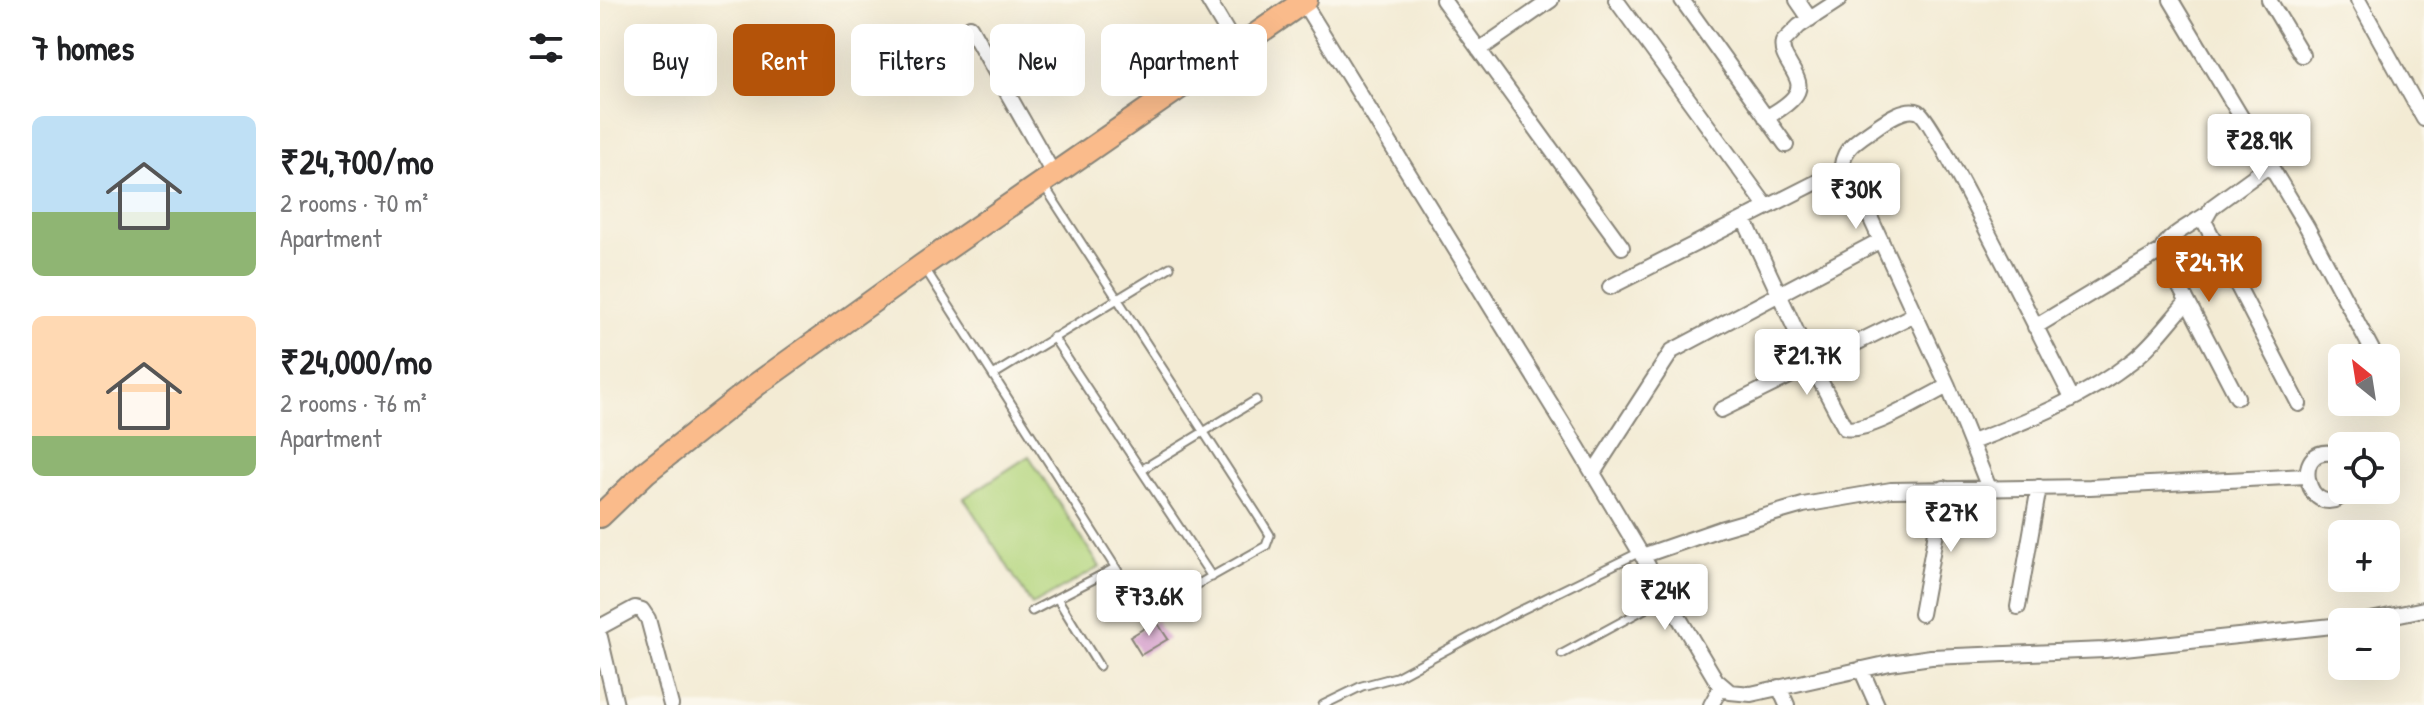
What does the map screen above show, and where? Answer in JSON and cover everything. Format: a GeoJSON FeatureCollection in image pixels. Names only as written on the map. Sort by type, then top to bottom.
{"type":"FeatureCollection","features":[{"type":"Feature","properties":{"kind":"main road"},"geometry":{"type":"LineString","coordinates":[[1267,26],[1305,1]]}},
{"type":"Feature","properties":{"kind":"main road"},"geometry":{"type":"LineString","coordinates":[[600,516],[646,472],[756,385],[1166,96]]}},
{"type":"Feature","properties":{"kind":"street"},"geometry":{"type":"LineString","coordinates":[[1208,0],[1222,24]]}},
{"type":"Feature","properties":{"kind":"street"},"geometry":{"type":"LineString","coordinates":[[1443,0],[1622,247]]}},
{"type":"Feature","properties":{"kind":"street"},"geometry":{"type":"LineString","coordinates":[[1479,50],[1551,0]]}},
{"type":"Feature","properties":{"kind":"street"},"geometry":{"type":"LineString","coordinates":[[1616,0],[1767,207]]}},
{"type":"Feature","properties":{"kind":"street"},"geometry":{"type":"LineString","coordinates":[[1682,0],[1786,145]]}},
{"type":"Feature","properties":{"kind":"street"},"geometry":{"type":"LineString","coordinates":[[1797,0],[1810,19]]}},
{"type":"Feature","properties":{"kind":"street"},"geometry":{"type":"LineString","coordinates":[[1766,118],[1797,93],[1798,79],[1781,47],[1788,36],[1839,0]]}},
{"type":"Feature","properties":{"kind":"street"},"geometry":{"type":"LineString","coordinates":[[2171,0],[2271,164],[2369,344]]}},
{"type":"Feature","properties":{"kind":"street"},"geometry":{"type":"LineString","coordinates":[[2269,0],[2302,55]]}},
{"type":"Feature","properties":{"kind":"street"},"geometry":{"type":"LineString","coordinates":[[2358,0],[2419,99],[2424,119]]}},
{"type":"Feature","properties":{"kind":"street"},"geometry":{"type":"LineString","coordinates":[[1305,1],[1721,687],[1738,694],[1931,657],[2105,650],[2328,626]]}},
{"type":"Feature","properties":{"kind":"street"},"geometry":{"type":"LineString","coordinates":[[974,35],[1048,179]]}},
{"type":"Feature","properties":{"kind":"street"},"geometry":{"type":"LineString","coordinates":[[1841,175],[1842,156],[1856,141],[1899,114],[1913,110],[1923,114],[2072,398]]}},
{"type":"Feature","properties":{"kind":"street"},"geometry":{"type":"LineString","coordinates":[[2035,327],[2161,251],[2169,239],[2271,164]]}},
{"type":"Feature","properties":{"kind":"street"},"geometry":{"type":"LineString","coordinates":[[1610,287],[1819,181],[1841,175],[1850,180],[1858,191],[1948,386],[1989,488]]}},
{"type":"Feature","properties":{"kind":"street"},"geometry":{"type":"LineString","coordinates":[[2204,216],[2205,226],[2299,404]]}},
{"type":"Feature","properties":{"kind":"street"},"geometry":{"type":"LineString","coordinates":[[1744,219],[1845,428],[1850,430],[1873,423],[1948,386]]}},
{"type":"Feature","properties":{"kind":"street"},"geometry":{"type":"LineString","coordinates":[[1593,473],[1672,351],[1881,240]]}},
{"type":"Feature","properties":{"kind":"street"},"geometry":{"type":"LineString","coordinates":[[2161,251],[2237,397]]}},
{"type":"Feature","properties":{"kind":"street"},"geometry":{"type":"LineString","coordinates":[[1972,442],[2039,416],[2131,362],[2187,302]]}},
{"type":"Feature","properties":{"kind":"street"},"geometry":{"type":"LineString","coordinates":[[1721,410],[1915,314]]}},
{"type":"Feature","properties":{"kind":"street"},"geometry":{"type":"LineString","coordinates":[[2328,454],[2312,461],[2306,476],[2311,490],[2323,499],[2328,499]]}},
{"type":"Feature","properties":{"kind":"street"},"geometry":{"type":"LineString","coordinates":[[1641,554],[1803,505],[1891,490],[2306,476]]}},
{"type":"Feature","properties":{"kind":"street"},"geometry":{"type":"LineString","coordinates":[[2018,607],[2039,487]]}},
{"type":"Feature","properties":{"kind":"street"},"geometry":{"type":"LineString","coordinates":[[1921,614],[1944,488]]}},
{"type":"Feature","properties":{"kind":"street"},"geometry":{"type":"LineString","coordinates":[[600,627],[626,611],[635,608],[642,610],[648,619],[671,705]]}},
{"type":"Feature","properties":{"kind":"street"},"geometry":{"type":"LineString","coordinates":[[2400,614],[2424,609]]}},
{"type":"Feature","properties":{"kind":"street"},"geometry":{"type":"LineString","coordinates":[[600,637],[616,705]]}},
{"type":"Feature","properties":{"kind":"street"},"geometry":{"type":"LineString","coordinates":[[1861,669],[1877,705]]}},
{"type":"Feature","properties":{"kind":"street"},"geometry":{"type":"LineString","coordinates":[[1711,705],[1721,687]]}},
{"type":"Feature","properties":{"kind":"street"},"geometry":{"type":"LineString","coordinates":[[1779,687],[1787,705]]}},
{"type":"Feature","properties":{"kind":"lane"},"geometry":{"type":"LineString","coordinates":[[923,265],[1138,604],[1147,610],[1161,605],[1266,546],[1270,535],[1118,297],[1048,179]]}},
{"type":"Feature","properties":{"kind":"lane"},"geometry":{"type":"LineString","coordinates":[[993,375],[1170,267]]}},
{"type":"Feature","properties":{"kind":"lane"},"geometry":{"type":"LineString","coordinates":[[1053,337],[1212,577]]}},
{"type":"Feature","properties":{"kind":"lane"},"geometry":{"type":"LineString","coordinates":[[1141,470],[1256,400]]}},
{"type":"Feature","properties":{"kind":"lane"},"geometry":{"type":"LineString","coordinates":[[1323,705],[1362,686],[1396,677],[1499,621],[1641,554]]}},
{"type":"Feature","properties":{"kind":"lane"},"geometry":{"type":"LineString","coordinates":[[1032,611],[1115,568]]}},
{"type":"Feature","properties":{"kind":"lane"},"geometry":{"type":"LineString","coordinates":[[1562,654],[1667,597]]}},
{"type":"Feature","properties":{"kind":"lane"},"geometry":{"type":"LineString","coordinates":[[1057,598],[1099,666]]}},
{"type":"Feature","properties":{"kind":"green space"},"geometry":{"type":"Polygon","coordinates":[[[1029,456],[1100,567],[1032,605],[964,498],[1029,456]]]}},
{"type":"Feature","properties":{"kind":"building"},"geometry":{"type":"Polygon","coordinates":[[[1156,621],[1168,639],[1141,655],[1130,637],[1156,621]]]}}]}
